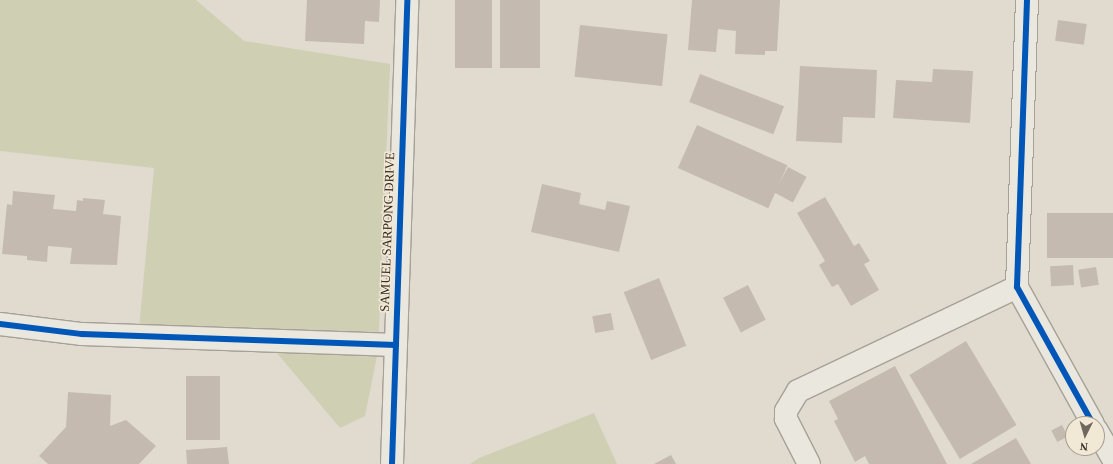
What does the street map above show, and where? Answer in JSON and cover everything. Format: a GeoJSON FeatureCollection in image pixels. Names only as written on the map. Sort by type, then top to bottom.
{"type":"FeatureCollection","features":[{"type":"Feature","properties":{"kind":"street","name":"SAMUEL SARPONG DRIVE"},"geometry":{"type":"LineString","coordinates":[[392,464],[407,0]]}},
{"type":"Feature","properties":{"kind":"street"},"geometry":{"type":"LineString","coordinates":[[1027,0],[1017,287],[1089,416]]}},
{"type":"Feature","properties":{"kind":"street"},"geometry":{"type":"LineString","coordinates":[[809,464],[786,419],[789,406],[798,391],[1017,287]]}},
{"type":"Feature","properties":{"kind":"street"},"geometry":{"type":"LineString","coordinates":[[0,324],[82,334],[396,345]]}},
{"type":"Feature","properties":{"kind":"street"},"geometry":{"type":"LineString","coordinates":[[1105,444],[1113,459]]}},
{"type":"Feature","properties":{"kind":"green space"},"geometry":{"type":"Polygon","coordinates":[[[0,0],[196,0],[244,41],[390,64],[378,351],[365,416],[340,428],[276,352],[138,339],[154,168],[0,151],[0,0]]]}},
{"type":"Feature","properties":{"kind":"green space"},"geometry":{"type":"Polygon","coordinates":[[[594,413],[617,464],[470,464],[479,458],[594,413]]]}},
{"type":"Feature","properties":{"kind":"building"},"geometry":{"type":"Polygon","coordinates":[[[307,0],[380,0],[379,22],[365,21],[364,44],[305,41],[307,0]]]}},
{"type":"Feature","properties":{"kind":"building"},"geometry":{"type":"Polygon","coordinates":[[[455,0],[492,0],[492,68],[455,68],[455,0]]]}},
{"type":"Feature","properties":{"kind":"building"},"geometry":{"type":"Polygon","coordinates":[[[500,0],[540,0],[540,68],[500,68],[500,0]]]}},
{"type":"Feature","properties":{"kind":"building"},"geometry":{"type":"Polygon","coordinates":[[[692,0],[780,0],[777,51],[765,51],[765,55],[735,54],[736,31],[718,29],[716,52],[688,50],[692,0]]]}},
{"type":"Feature","properties":{"kind":"building"},"geometry":{"type":"Polygon","coordinates":[[[1058,20],[1087,24],[1084,45],[1055,41],[1058,20]]]}},
{"type":"Feature","properties":{"kind":"building"},"geometry":{"type":"Polygon","coordinates":[[[580,25],[668,34],[662,86],[575,77],[580,25]]]}},
{"type":"Feature","properties":{"kind":"building"},"geometry":{"type":"Polygon","coordinates":[[[800,66],[877,70],[875,118],[843,117],[842,143],[796,141],[800,66]]]}},
{"type":"Feature","properties":{"kind":"building"},"geometry":{"type":"Polygon","coordinates":[[[933,69],[973,71],[970,123],[893,118],[896,80],[932,82],[933,69]]]}},
{"type":"Feature","properties":{"kind":"building"},"geometry":{"type":"Polygon","coordinates":[[[700,74],[784,106],[773,134],[689,102],[700,74]]]}},
{"type":"Feature","properties":{"kind":"building"},"geometry":{"type":"Polygon","coordinates":[[[697,125],[787,165],[768,208],[678,168],[697,125]]]}},
{"type":"Feature","properties":{"kind":"building"},"geometry":{"type":"Polygon","coordinates":[[[788,167],[807,177],[793,202],[774,193],[788,167]]]}},
{"type":"Feature","properties":{"kind":"building"},"geometry":{"type":"Polygon","coordinates":[[[542,184],[581,193],[579,204],[605,210],[607,201],[630,206],[619,252],[531,232],[542,184]]]}},
{"type":"Feature","properties":{"kind":"building"},"geometry":{"type":"Polygon","coordinates":[[[13,191],[55,195],[53,209],[76,211],[77,200],[83,201],[83,198],[105,200],[103,214],[121,216],[117,265],[70,264],[72,248],[48,246],[47,262],[27,260],[27,256],[2,254],[7,204],[12,205],[13,191]]]}},
{"type":"Feature","properties":{"kind":"building"},"geometry":{"type":"Polygon","coordinates":[[[825,197],[854,246],[859,243],[870,261],[864,264],[879,290],[851,306],[838,284],[832,287],[819,265],[825,261],[797,213],[825,197]]]}},
{"type":"Feature","properties":{"kind":"building"},"geometry":{"type":"Polygon","coordinates":[[[1047,213],[1113,213],[1113,258],[1047,258],[1047,213]]]}},
{"type":"Feature","properties":{"kind":"building"},"geometry":{"type":"Polygon","coordinates":[[[1073,265],[1074,285],[1051,286],[1050,266],[1073,265]]]}},
{"type":"Feature","properties":{"kind":"building"},"geometry":{"type":"Polygon","coordinates":[[[1096,267],[1099,285],[1081,288],[1078,270],[1096,267]]]}},
{"type":"Feature","properties":{"kind":"building"},"geometry":{"type":"Polygon","coordinates":[[[659,278],[686,346],[651,360],[624,292],[659,278]]]}},
{"type":"Feature","properties":{"kind":"building"},"geometry":{"type":"Polygon","coordinates":[[[748,285],[766,320],[741,332],[723,298],[748,285]]]}},
{"type":"Feature","properties":{"kind":"building"},"geometry":{"type":"Polygon","coordinates":[[[611,313],[614,330],[595,333],[592,316],[611,313]]]}},
{"type":"Feature","properties":{"kind":"building"},"geometry":{"type":"Polygon","coordinates":[[[966,341],[1016,425],[960,459],[909,375],[966,341]]]}},
{"type":"Feature","properties":{"kind":"building"},"geometry":{"type":"Polygon","coordinates":[[[895,366],[947,464],[869,464],[865,456],[855,462],[834,421],[838,419],[829,401],[895,366]]]}},
{"type":"Feature","properties":{"kind":"building"},"geometry":{"type":"Polygon","coordinates":[[[186,376],[220,376],[220,440],[186,440],[186,376]]]}},
{"type":"Feature","properties":{"kind":"building"},"geometry":{"type":"Polygon","coordinates":[[[68,392],[111,395],[110,426],[126,420],[156,446],[139,464],[48,464],[39,456],[66,427],[68,392]]]}},
{"type":"Feature","properties":{"kind":"building"},"geometry":{"type":"Polygon","coordinates":[[[1062,425],[1065,431],[1065,438],[1057,442],[1051,430],[1062,425]]]}},
{"type":"Feature","properties":{"kind":"building"},"geometry":{"type":"Polygon","coordinates":[[[1016,438],[1031,464],[971,464],[1016,438]]]}},
{"type":"Feature","properties":{"kind":"building"},"geometry":{"type":"Polygon","coordinates":[[[227,447],[229,464],[187,464],[186,450],[227,447]]]}},
{"type":"Feature","properties":{"kind":"building"},"geometry":{"type":"Polygon","coordinates":[[[671,455],[676,464],[654,464],[671,455]]]}},
{"type":"Feature","properties":{"kind":"cycle path"},"geometry":{"type":"LineString","coordinates":[[392,464],[407,0]]}},
{"type":"Feature","properties":{"kind":"cycle path"},"geometry":{"type":"LineString","coordinates":[[1027,0],[1017,287],[1089,416]]}},
{"type":"Feature","properties":{"kind":"cycle path"},"geometry":{"type":"LineString","coordinates":[[0,324],[82,334],[396,345]]}}]}
